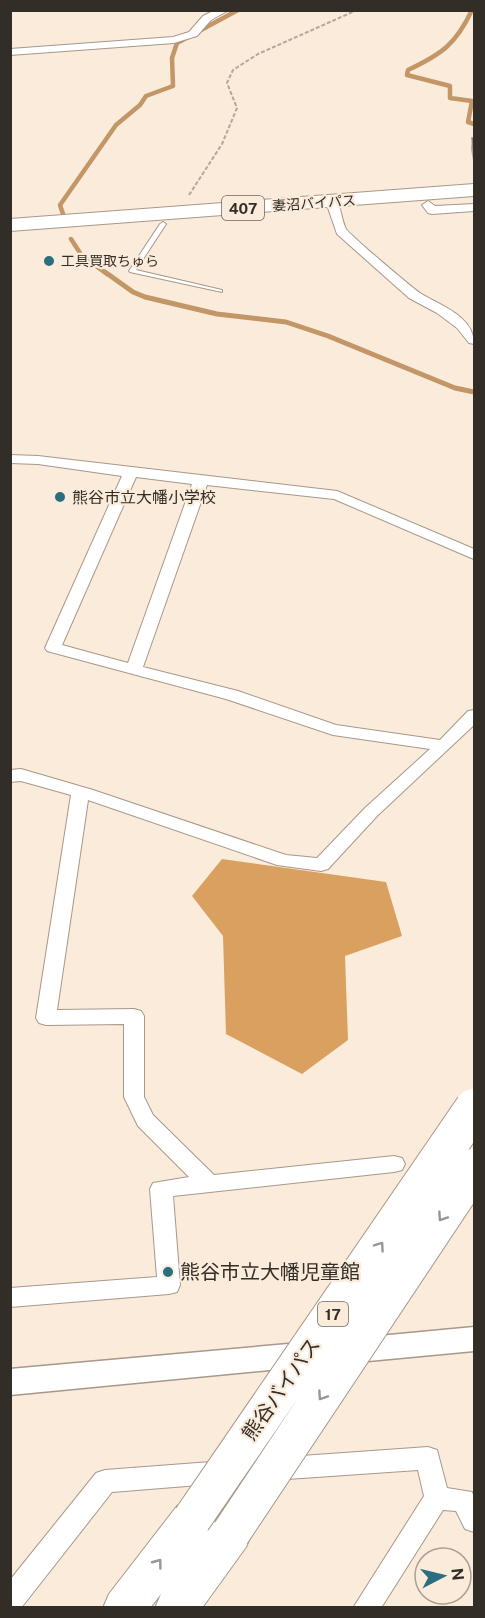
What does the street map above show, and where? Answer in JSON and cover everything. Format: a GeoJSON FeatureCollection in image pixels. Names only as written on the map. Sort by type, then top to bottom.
{"type":"FeatureCollection","features":[{"type":"Feature","properties":{"kind":"highway","name":"妻沼バイパス"},"geometry":{"type":"LineString","coordinates":[[334,206],[429,205],[473,196]]}},
{"type":"Feature","properties":{"kind":"highway","name":"妻沼バイパス"},"geometry":{"type":"LineString","coordinates":[[10,236],[169,219],[473,196]]}},
{"type":"Feature","properties":{"kind":"highway","name":"妻沼バイパス"},"geometry":{"type":"LineString","coordinates":[[10,225],[169,219]]}},
{"type":"Feature","properties":{"kind":"highway","name":"熊谷バイパス"},"geometry":{"type":"LineString","coordinates":[[124,1608],[192,1519],[474,1108]]}},
{"type":"Feature","properties":{"kind":"highway","name":"17"},"geometry":{"type":"LineString","coordinates":[[176,1608],[231,1533],[474,1168]]}},
{"type":"Feature","properties":{"kind":"street"},"geometry":{"type":"LineString","coordinates":[[10,52],[174,40],[193,34],[207,18],[224,10]]}},
{"type":"Feature","properties":{"kind":"street"},"geometry":{"type":"LineString","coordinates":[[334,206],[341,231],[414,295],[442,310],[462,325],[474,340]]}},
{"type":"Feature","properties":{"kind":"street"},"geometry":{"type":"LineString","coordinates":[[10,459],[38,460],[131,473],[337,495],[474,554]]}},
{"type":"Feature","properties":{"kind":"street"},"geometry":{"type":"LineString","coordinates":[[131,473],[53,648],[232,695],[333,730],[444,746]]}},
{"type":"Feature","properties":{"kind":"street"},"geometry":{"type":"LineString","coordinates":[[134,669],[201,480]]}},
{"type":"Feature","properties":{"kind":"street"},"geometry":{"type":"LineString","coordinates":[[10,777],[21,775],[80,792],[284,861],[321,865],[372,812],[474,715]]}},
{"type":"Feature","properties":{"kind":"street"},"geometry":{"type":"LineString","coordinates":[[80,792],[46,1018],[134,1016],[134,1097],[145,1120],[209,1184]]}},
{"type":"Feature","properties":{"kind":"street"},"geometry":{"type":"LineString","coordinates":[[10,1298],[169,1285],[161,1189],[394,1164]]}},
{"type":"Feature","properties":{"kind":"street"},"geometry":{"type":"LineString","coordinates":[[10,1382],[474,1339]]}},
{"type":"Feature","properties":{"kind":"street"},"geometry":{"type":"LineString","coordinates":[[10,1601],[105,1480],[428,1458],[437,1498],[366,1608]]}},
{"type":"Feature","properties":{"kind":"street"},"geometry":{"type":"LineString","coordinates":[[437,1498],[463,1500],[474,1521]]}},
{"type":"Feature","properties":{"kind":"lane"},"geometry":{"type":"LineString","coordinates":[[169,219],[132,270],[220,291]]}},
{"type":"Feature","properties":{"kind":"path"},"geometry":{"type":"LineString","coordinates":[[169,219],[196,188],[222,144],[237,108],[227,83],[233,70],[258,54],[357,10]]}},
{"type":"Feature","properties":{"kind":"shaded area"},"geometry":{"type":"Polygon","coordinates":[[[222,859],[386,882],[402,936],[345,956],[348,1040],[302,1074],[226,1034],[223,936],[192,896],[222,859]]]}},
{"type":"Feature","properties":{"kind":"waterway"},"geometry":{"type":"LineString","coordinates":[[63,214],[60,205],[116,125],[140,105],[146,96],[173,86],[172,58],[177,43],[238,10]]}},
{"type":"Feature","properties":{"kind":"waterway"},"geometry":{"type":"LineString","coordinates":[[472,10],[454,40],[430,59],[408,70],[407,75],[450,86],[450,98],[472,101],[468,122],[474,124]]}},
{"type":"Feature","properties":{"kind":"waterway"},"geometry":{"type":"LineString","coordinates":[[71,239],[82,256],[107,274]]}},
{"type":"Feature","properties":{"kind":"waterway"},"geometry":{"type":"LineString","coordinates":[[105,272],[133,292],[145,297],[217,314],[286,322],[328,336],[455,388],[474,392]]}},
{"type":"Feature","properties":{"kind":"place","name":"工具買取ちゅら"},"geometry":{"type":"Point","coordinates":[49,261]}},
{"type":"Feature","properties":{"kind":"place","name":"熊谷市立大幡小学校"},"geometry":{"type":"Point","coordinates":[60,497]}},
{"type":"Feature","properties":{"kind":"place","name":"熊谷市立大幡児童館"},"geometry":{"type":"Point","coordinates":[168,1272]}}]}
